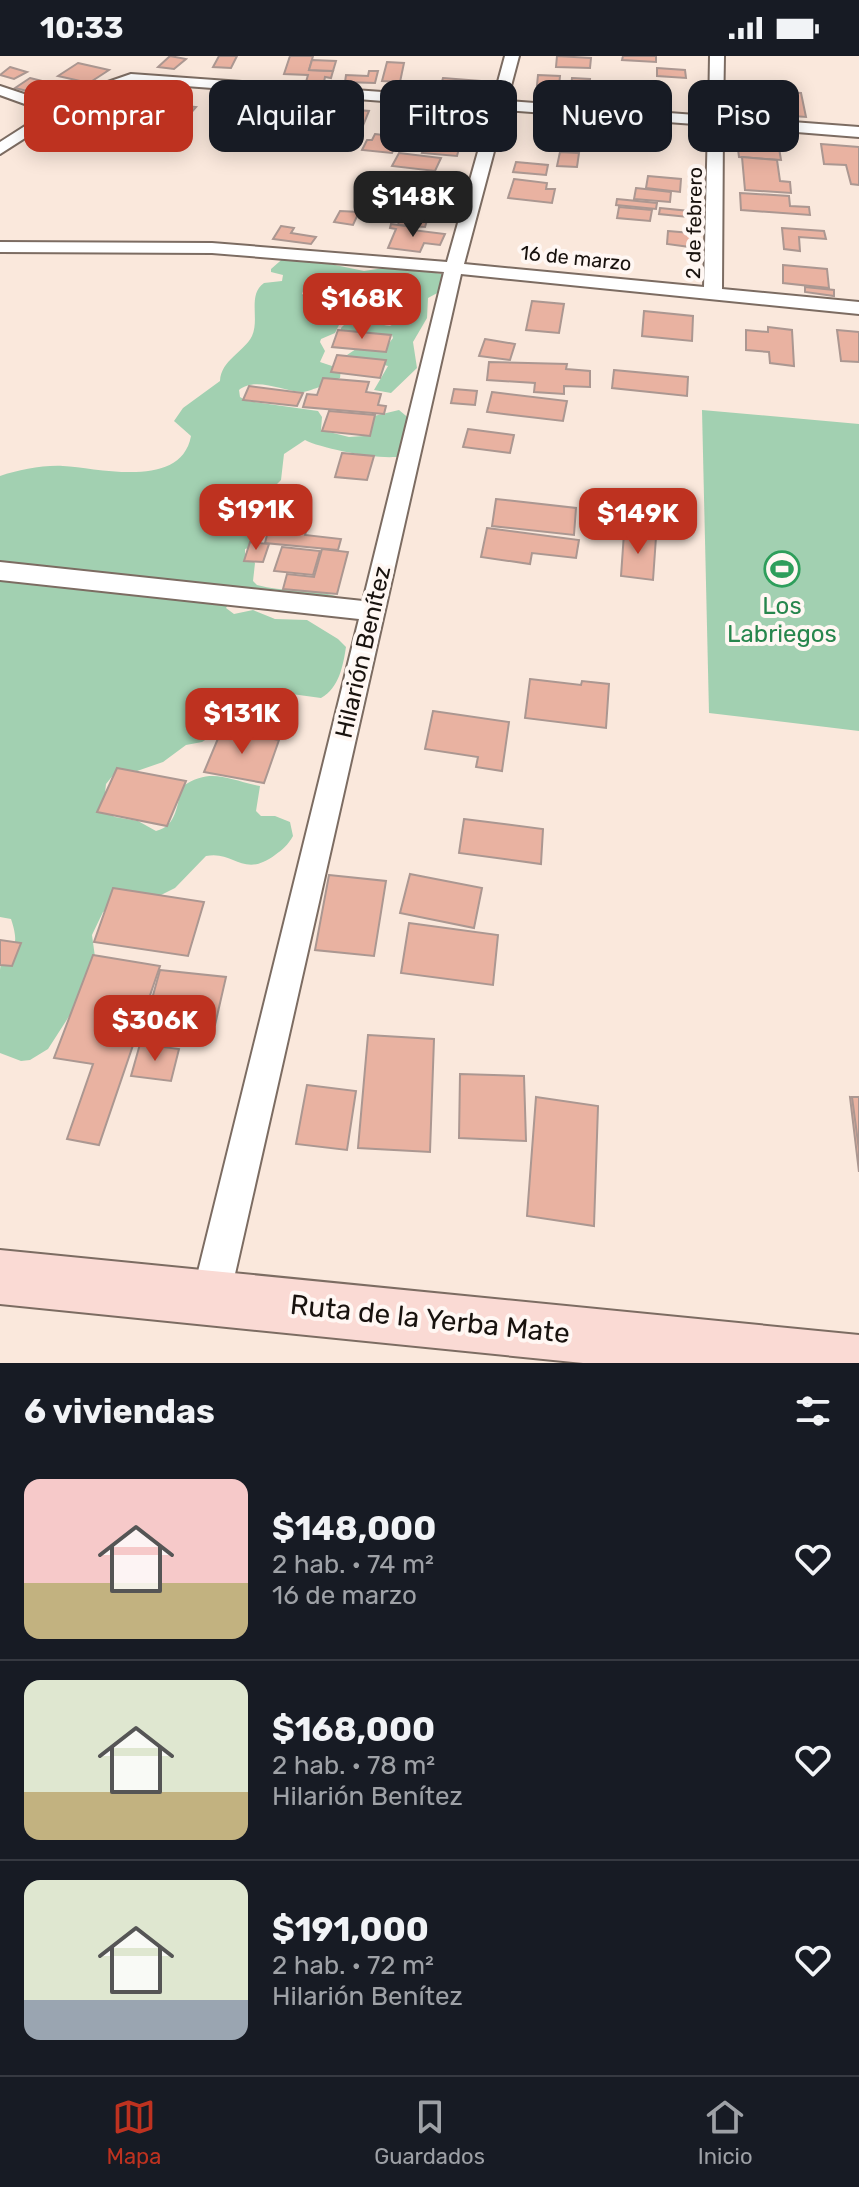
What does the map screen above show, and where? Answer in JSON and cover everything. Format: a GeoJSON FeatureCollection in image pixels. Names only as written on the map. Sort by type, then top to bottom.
{"type":"FeatureCollection","features":[{"type":"Feature","properties":{"kind":"main road","name":"Ruta de la Yerba Mate"},"geometry":{"type":"LineString","coordinates":[[0,1277],[211,1296],[547,1348],[859,1363]]}},
{"type":"Feature","properties":{"kind":"street","name":"Hilarión Benítez"},"geometry":{"type":"LineString","coordinates":[[505,80],[512,56]]}},
{"type":"Feature","properties":{"kind":"street","name":"2 de febrero"},"geometry":{"type":"LineString","coordinates":[[717,56],[717,80]]}},
{"type":"Feature","properties":{"kind":"street"},"geometry":{"type":"LineString","coordinates":[[122,80],[169,80]]}},
{"type":"Feature","properties":{"kind":"street"},"geometry":{"type":"LineString","coordinates":[[193,82],[380,97]]}},
{"type":"Feature","properties":{"kind":"street"},"geometry":{"type":"LineString","coordinates":[[0,90],[24,99]]}},
{"type":"Feature","properties":{"kind":"street"},"geometry":{"type":"LineString","coordinates":[[517,107],[688,118]]}},
{"type":"Feature","properties":{"kind":"street"},"geometry":{"type":"LineString","coordinates":[[799,127],[859,132]]}},
{"type":"Feature","properties":{"kind":"street"},"geometry":{"type":"LineString","coordinates":[[0,149],[24,133]]}},
{"type":"Feature","properties":{"kind":"street","name":"Hilarión Benítez"},"geometry":{"type":"LineString","coordinates":[[211,1296],[454,268],[485,152]]}},
{"type":"Feature","properties":{"kind":"street","name":"2 de febrero"},"geometry":{"type":"LineString","coordinates":[[713,295],[715,152]]}},
{"type":"Feature","properties":{"kind":"street","name":"16 de marzo"},"geometry":{"type":"LineString","coordinates":[[0,247],[212,248],[454,268],[859,308]]}},
{"type":"Feature","properties":{"kind":"street"},"geometry":{"type":"LineString","coordinates":[[0,571],[373,611]]}},
{"type":"Feature","properties":{"kind":"green space"},"geometry":{"type":"Polygon","coordinates":[[[287,255],[364,271],[397,266],[447,275],[441,291],[428,298],[427,318],[413,342],[417,368],[391,393],[374,390],[388,366],[347,355],[356,349],[383,351],[392,335],[364,336],[341,331],[341,328],[358,320],[390,326],[397,322],[401,308],[367,303],[363,289],[316,279],[306,283],[302,294],[314,298],[321,295],[339,297],[347,309],[335,333],[320,342],[325,351],[320,362],[341,369],[340,378],[303,392],[262,384],[239,390],[240,397],[247,401],[318,411],[322,417],[321,430],[349,437],[364,436],[374,416],[399,410],[411,420],[401,456],[353,453],[305,440],[284,454],[281,480],[275,486],[239,491],[222,502],[227,527],[261,539],[256,546],[245,549],[255,563],[253,581],[257,585],[326,594],[336,596],[338,600],[229,603],[226,608],[234,614],[253,610],[275,619],[307,620],[346,647],[342,669],[332,688],[321,698],[277,692],[254,700],[202,742],[186,745],[163,762],[137,771],[114,774],[106,784],[103,811],[115,817],[138,821],[156,831],[172,819],[183,786],[203,777],[220,777],[260,786],[256,811],[261,816],[275,816],[290,822],[293,836],[287,845],[264,862],[246,864],[216,855],[206,856],[175,888],[151,900],[103,912],[92,935],[95,957],[77,1004],[48,1049],[30,1060],[21,1061],[0,1053],[0,970],[15,940],[11,919],[0,917],[0,476],[47,466],[137,472],[172,464],[184,453],[191,436],[174,421],[183,408],[220,381],[224,367],[248,342],[254,329],[256,294],[264,283],[282,281],[283,275],[271,272],[271,269],[287,255]]]}},
{"type":"Feature","properties":{"kind":"green space","name":"Los Labriegos"},"geometry":{"type":"Polygon","coordinates":[[[702,410],[859,424],[859,731],[709,713],[702,410]]]}},
{"type":"Feature","properties":{"kind":"building"},"geometry":{"type":"Polygon","coordinates":[[[170,56],[186,59],[174,69],[158,67],[170,56]]]}},
{"type":"Feature","properties":{"kind":"building"},"geometry":{"type":"Polygon","coordinates":[[[219,56],[237,56],[231,68],[213,67],[219,56]]]}},
{"type":"Feature","properties":{"kind":"building"},"geometry":{"type":"Polygon","coordinates":[[[290,56],[313,56],[309,70],[333,71],[331,78],[325,77],[324,80],[307,80],[308,75],[284,74],[290,56]]]}},
{"type":"Feature","properties":{"kind":"building"},"geometry":{"type":"Polygon","coordinates":[[[557,56],[591,58],[590,68],[556,67],[557,56]]]}},
{"type":"Feature","properties":{"kind":"building"},"geometry":{"type":"Polygon","coordinates":[[[623,56],[656,56],[656,62],[622,60],[623,56]]]}},
{"type":"Feature","properties":{"kind":"building"},"geometry":{"type":"Polygon","coordinates":[[[312,60],[336,61],[333,71],[309,70],[312,60]]]}},
{"type":"Feature","properties":{"kind":"building"},"geometry":{"type":"Polygon","coordinates":[[[387,62],[404,63],[400,80],[382,80],[387,62]]]}},
{"type":"Feature","properties":{"kind":"building"},"geometry":{"type":"Polygon","coordinates":[[[78,63],[109,70],[94,80],[58,76],[78,63]]]}},
{"type":"Feature","properties":{"kind":"building"},"geometry":{"type":"Polygon","coordinates":[[[10,67],[27,72],[14,79],[0,75],[10,67]]]}},
{"type":"Feature","properties":{"kind":"building"},"geometry":{"type":"Polygon","coordinates":[[[657,68],[685,70],[686,78],[657,76],[657,68]]]}},
{"type":"Feature","properties":{"kind":"building"},"geometry":{"type":"Polygon","coordinates":[[[369,71],[378,71],[375,83],[345,80],[346,75],[368,76],[369,71]]]}},
{"type":"Feature","properties":{"kind":"building"},"geometry":{"type":"Polygon","coordinates":[[[538,75],[560,76],[560,80],[538,80],[538,75]]]}},
{"type":"Feature","properties":{"kind":"building"},"geometry":{"type":"Polygon","coordinates":[[[799,93],[801,93],[806,117],[799,116],[799,93]]]}},
{"type":"Feature","properties":{"kind":"building"},"geometry":{"type":"Polygon","coordinates":[[[375,134],[380,135],[380,152],[364,150],[367,140],[372,140],[375,134]]]}},
{"type":"Feature","properties":{"kind":"building"},"geometry":{"type":"Polygon","coordinates":[[[821,144],[859,147],[859,185],[851,184],[846,165],[824,164],[821,144]]]}},
{"type":"Feature","properties":{"kind":"building"},"geometry":{"type":"Polygon","coordinates":[[[422,152],[458,152],[457,156],[422,152]]]}},
{"type":"Feature","properties":{"kind":"building"},"geometry":{"type":"Polygon","coordinates":[[[560,152],[579,153],[577,167],[557,166],[560,152]]]}},
{"type":"Feature","properties":{"kind":"building"},"geometry":{"type":"Polygon","coordinates":[[[738,152],[780,152],[781,160],[739,157],[738,152]]]}},
{"type":"Feature","properties":{"kind":"building"},"geometry":{"type":"Polygon","coordinates":[[[399,153],[441,158],[435,171],[392,166],[399,153]]]}},
{"type":"Feature","properties":{"kind":"building"},"geometry":{"type":"Polygon","coordinates":[[[742,157],[777,160],[780,181],[790,182],[791,193],[745,190],[742,157]]]}},
{"type":"Feature","properties":{"kind":"building"},"geometry":{"type":"Polygon","coordinates":[[[516,162],[548,165],[546,175],[513,172],[516,162]]]}},
{"type":"Feature","properties":{"kind":"building"},"geometry":{"type":"Polygon","coordinates":[[[404,172],[450,177],[444,189],[398,183],[404,172]]]}},
{"type":"Feature","properties":{"kind":"building"},"geometry":{"type":"Polygon","coordinates":[[[648,176],[681,179],[680,192],[646,188],[648,176]]]}},
{"type":"Feature","properties":{"kind":"building"},"geometry":{"type":"Polygon","coordinates":[[[514,179],[547,183],[546,189],[555,189],[552,203],[508,198],[514,179]]]}},
{"type":"Feature","properties":{"kind":"building"},"geometry":{"type":"Polygon","coordinates":[[[400,186],[435,190],[430,200],[395,196],[400,186]]]}},
{"type":"Feature","properties":{"kind":"building"},"geometry":{"type":"Polygon","coordinates":[[[636,188],[671,192],[670,202],[634,199],[636,188]]]}},
{"type":"Feature","properties":{"kind":"building"},"geometry":{"type":"Polygon","coordinates":[[[740,193],[789,196],[790,206],[809,207],[810,215],[741,210],[740,193]]]}},
{"type":"Feature","properties":{"kind":"building"},"geometry":{"type":"Polygon","coordinates":[[[617,199],[657,203],[656,209],[616,205],[617,199]]]}},
{"type":"Feature","properties":{"kind":"building"},"geometry":{"type":"Polygon","coordinates":[[[371,201],[431,207],[425,227],[398,225],[401,215],[367,212],[371,201]]]}},
{"type":"Feature","properties":{"kind":"building"},"geometry":{"type":"Polygon","coordinates":[[[619,207],[652,210],[650,221],[617,218],[619,207]]]}},
{"type":"Feature","properties":{"kind":"building"},"geometry":{"type":"Polygon","coordinates":[[[660,208],[689,211],[688,217],[659,214],[660,208]]]}},
{"type":"Feature","properties":{"kind":"building"},"geometry":{"type":"Polygon","coordinates":[[[340,211],[359,212],[353,225],[334,222],[340,211]]]}},
{"type":"Feature","properties":{"kind":"building"},"geometry":{"type":"Polygon","coordinates":[[[391,224],[445,234],[440,245],[424,243],[420,252],[388,248],[396,229],[390,228],[391,224]]]}},
{"type":"Feature","properties":{"kind":"building"},"geometry":{"type":"Polygon","coordinates":[[[281,226],[294,228],[291,233],[316,237],[311,244],[273,239],[281,226]]]}},
{"type":"Feature","properties":{"kind":"building"},"geometry":{"type":"Polygon","coordinates":[[[782,228],[824,231],[826,239],[799,237],[800,251],[784,249],[782,228]]]}},
{"type":"Feature","properties":{"kind":"building"},"geometry":{"type":"Polygon","coordinates":[[[668,231],[691,233],[690,247],[667,244],[668,231]]]}},
{"type":"Feature","properties":{"kind":"building"},"geometry":{"type":"Polygon","coordinates":[[[783,265],[827,269],[829,288],[783,283],[783,265]]]}},
{"type":"Feature","properties":{"kind":"building"},"geometry":{"type":"Polygon","coordinates":[[[310,280],[365,288],[361,300],[304,295],[310,280]]]}},
{"type":"Feature","properties":{"kind":"building"},"geometry":{"type":"Polygon","coordinates":[[[805,287],[834,290],[834,296],[805,292],[805,287]]]}},
{"type":"Feature","properties":{"kind":"building"},"geometry":{"type":"Polygon","coordinates":[[[348,301],[400,306],[394,324],[372,322],[372,319],[342,319],[348,301]]]}},
{"type":"Feature","properties":{"kind":"building"},"geometry":{"type":"Polygon","coordinates":[[[532,301],[564,304],[559,333],[526,330],[532,301]]]}},
{"type":"Feature","properties":{"kind":"building"},"geometry":{"type":"Polygon","coordinates":[[[644,311],[693,316],[692,341],[642,336],[644,311]]]}},
{"type":"Feature","properties":{"kind":"building"},"geometry":{"type":"Polygon","coordinates":[[[768,327],[792,330],[794,366],[770,363],[769,352],[746,350],[746,330],[768,332],[768,327]]]}},
{"type":"Feature","properties":{"kind":"building"},"geometry":{"type":"Polygon","coordinates":[[[338,330],[391,335],[386,352],[332,347],[338,330]]]}},
{"type":"Feature","properties":{"kind":"building"},"geometry":{"type":"Polygon","coordinates":[[[837,330],[859,332],[859,362],[841,361],[837,330]]]}},
{"type":"Feature","properties":{"kind":"building"},"geometry":{"type":"Polygon","coordinates":[[[485,339],[515,344],[510,360],[479,356],[485,339]]]}},
{"type":"Feature","properties":{"kind":"building"},"geometry":{"type":"Polygon","coordinates":[[[337,355],[386,360],[380,378],[331,372],[337,355]]]}},
{"type":"Feature","properties":{"kind":"building"},"geometry":{"type":"Polygon","coordinates":[[[489,362],[567,364],[566,369],[590,371],[590,387],[564,386],[564,394],[534,392],[535,383],[487,380],[489,362]]]}},
{"type":"Feature","properties":{"kind":"building"},"geometry":{"type":"Polygon","coordinates":[[[614,370],[688,377],[687,396],[612,388],[614,370]]]}},
{"type":"Feature","properties":{"kind":"building"},"geometry":{"type":"Polygon","coordinates":[[[323,378],[369,382],[366,392],[381,394],[378,405],[386,406],[384,414],[303,407],[307,394],[317,395],[323,378]]]}},
{"type":"Feature","properties":{"kind":"building"},"geometry":{"type":"Polygon","coordinates":[[[249,386],[303,393],[297,406],[243,400],[249,386]]]}},
{"type":"Feature","properties":{"kind":"building"},"geometry":{"type":"Polygon","coordinates":[[[454,389],[477,391],[475,405],[451,403],[454,389]]]}},
{"type":"Feature","properties":{"kind":"building"},"geometry":{"type":"Polygon","coordinates":[[[492,392],[567,401],[563,421],[487,412],[492,392]]]}},
{"type":"Feature","properties":{"kind":"building"},"geometry":{"type":"Polygon","coordinates":[[[329,411],[375,415],[370,436],[322,431],[329,411]]]}},
{"type":"Feature","properties":{"kind":"building"},"geometry":{"type":"Polygon","coordinates":[[[468,429],[514,435],[510,453],[463,447],[468,429]]]}},
{"type":"Feature","properties":{"kind":"building"},"geometry":{"type":"Polygon","coordinates":[[[342,453],[374,456],[367,480],[335,477],[342,453]]]}},
{"type":"Feature","properties":{"kind":"building"},"geometry":{"type":"Polygon","coordinates":[[[496,499],[576,508],[574,535],[492,526],[496,499]]]}},
{"type":"Feature","properties":{"kind":"building"},"geometry":{"type":"Polygon","coordinates":[[[238,500],[305,507],[301,517],[310,518],[305,535],[341,539],[338,550],[265,543],[267,535],[227,531],[238,500]]]}},
{"type":"Feature","properties":{"kind":"building"},"geometry":{"type":"Polygon","coordinates":[[[487,528],[579,540],[576,558],[532,553],[530,564],[481,557],[487,528]]]}},
{"type":"Feature","properties":{"kind":"building"},"geometry":{"type":"Polygon","coordinates":[[[624,533],[656,537],[653,580],[621,576],[624,533]]]}},
{"type":"Feature","properties":{"kind":"building"},"geometry":{"type":"Polygon","coordinates":[[[250,542],[269,544],[263,562],[244,561],[250,542]]]}},
{"type":"Feature","properties":{"kind":"building"},"geometry":{"type":"Polygon","coordinates":[[[282,547],[320,551],[313,575],[274,571],[282,547]]]}},
{"type":"Feature","properties":{"kind":"building"},"geometry":{"type":"Polygon","coordinates":[[[322,549],[348,552],[337,594],[283,589],[287,574],[314,577],[322,549]]]}},
{"type":"Feature","properties":{"kind":"building"},"geometry":{"type":"Polygon","coordinates":[[[530,679],[581,685],[582,681],[609,684],[606,728],[525,718],[530,679]]]}},
{"type":"Feature","properties":{"kind":"building"},"geometry":{"type":"Polygon","coordinates":[[[433,711],[509,722],[502,771],[476,767],[478,757],[425,749],[433,711]]]}},
{"type":"Feature","properties":{"kind":"building"},"geometry":{"type":"Polygon","coordinates":[[[222,729],[279,740],[264,783],[204,772],[222,729]]]}},
{"type":"Feature","properties":{"kind":"building"},"geometry":{"type":"Polygon","coordinates":[[[117,768],[186,781],[167,826],[97,812],[117,768]]]}},
{"type":"Feature","properties":{"kind":"building"},"geometry":{"type":"Polygon","coordinates":[[[464,819],[543,829],[541,864],[459,853],[464,819]]]}},
{"type":"Feature","properties":{"kind":"building"},"geometry":{"type":"Polygon","coordinates":[[[410,874],[482,888],[474,928],[400,913],[410,874]]]}},
{"type":"Feature","properties":{"kind":"building"},"geometry":{"type":"Polygon","coordinates":[[[329,875],[386,881],[374,956],[315,950],[329,875]]]}},
{"type":"Feature","properties":{"kind":"building"},"geometry":{"type":"Polygon","coordinates":[[[113,888],[204,902],[188,956],[94,942],[113,888]]]}},
{"type":"Feature","properties":{"kind":"building"},"geometry":{"type":"Polygon","coordinates":[[[409,923],[498,935],[493,985],[401,973],[409,923]]]}},
{"type":"Feature","properties":{"kind":"building"},"geometry":{"type":"Polygon","coordinates":[[[0,940],[21,943],[12,966],[0,965],[0,940]]]}},
{"type":"Feature","properties":{"kind":"building"},"geometry":{"type":"Polygon","coordinates":[[[93,955],[160,966],[99,1145],[67,1139],[93,1064],[54,1058],[93,955]]]}},
{"type":"Feature","properties":{"kind":"building"},"geometry":{"type":"Polygon","coordinates":[[[160,970],[226,977],[215,1025],[147,1017],[160,970]]]}},
{"type":"Feature","properties":{"kind":"building"},"geometry":{"type":"Polygon","coordinates":[[[368,1035],[434,1039],[430,1152],[358,1148],[368,1035]]]}},
{"type":"Feature","properties":{"kind":"building"},"geometry":{"type":"Polygon","coordinates":[[[140,1044],[179,1049],[171,1081],[131,1076],[140,1044]]]}},
{"type":"Feature","properties":{"kind":"building"},"geometry":{"type":"Polygon","coordinates":[[[460,1074],[524,1076],[526,1141],[459,1138],[460,1074]]]}},
{"type":"Feature","properties":{"kind":"building"},"geometry":{"type":"Polygon","coordinates":[[[307,1085],[356,1091],[347,1150],[296,1144],[307,1085]]]}},
{"type":"Feature","properties":{"kind":"building"},"geometry":{"type":"Polygon","coordinates":[[[536,1097],[598,1106],[594,1226],[527,1216],[536,1097]]]}},
{"type":"Feature","properties":{"kind":"building"},"geometry":{"type":"Polygon","coordinates":[[[850,1097],[859,1099],[859,1172],[850,1097]]]}},
{"type":"Feature","properties":{"kind":"building"},"geometry":{"type":"Polygon","coordinates":[[[852,1097],[859,1097],[859,1150],[852,1097]]]}},
{"type":"Feature","properties":{"kind":"place","name":"Los Labriegos"},"geometry":{"type":"Point","coordinates":[782,569]}}]}
